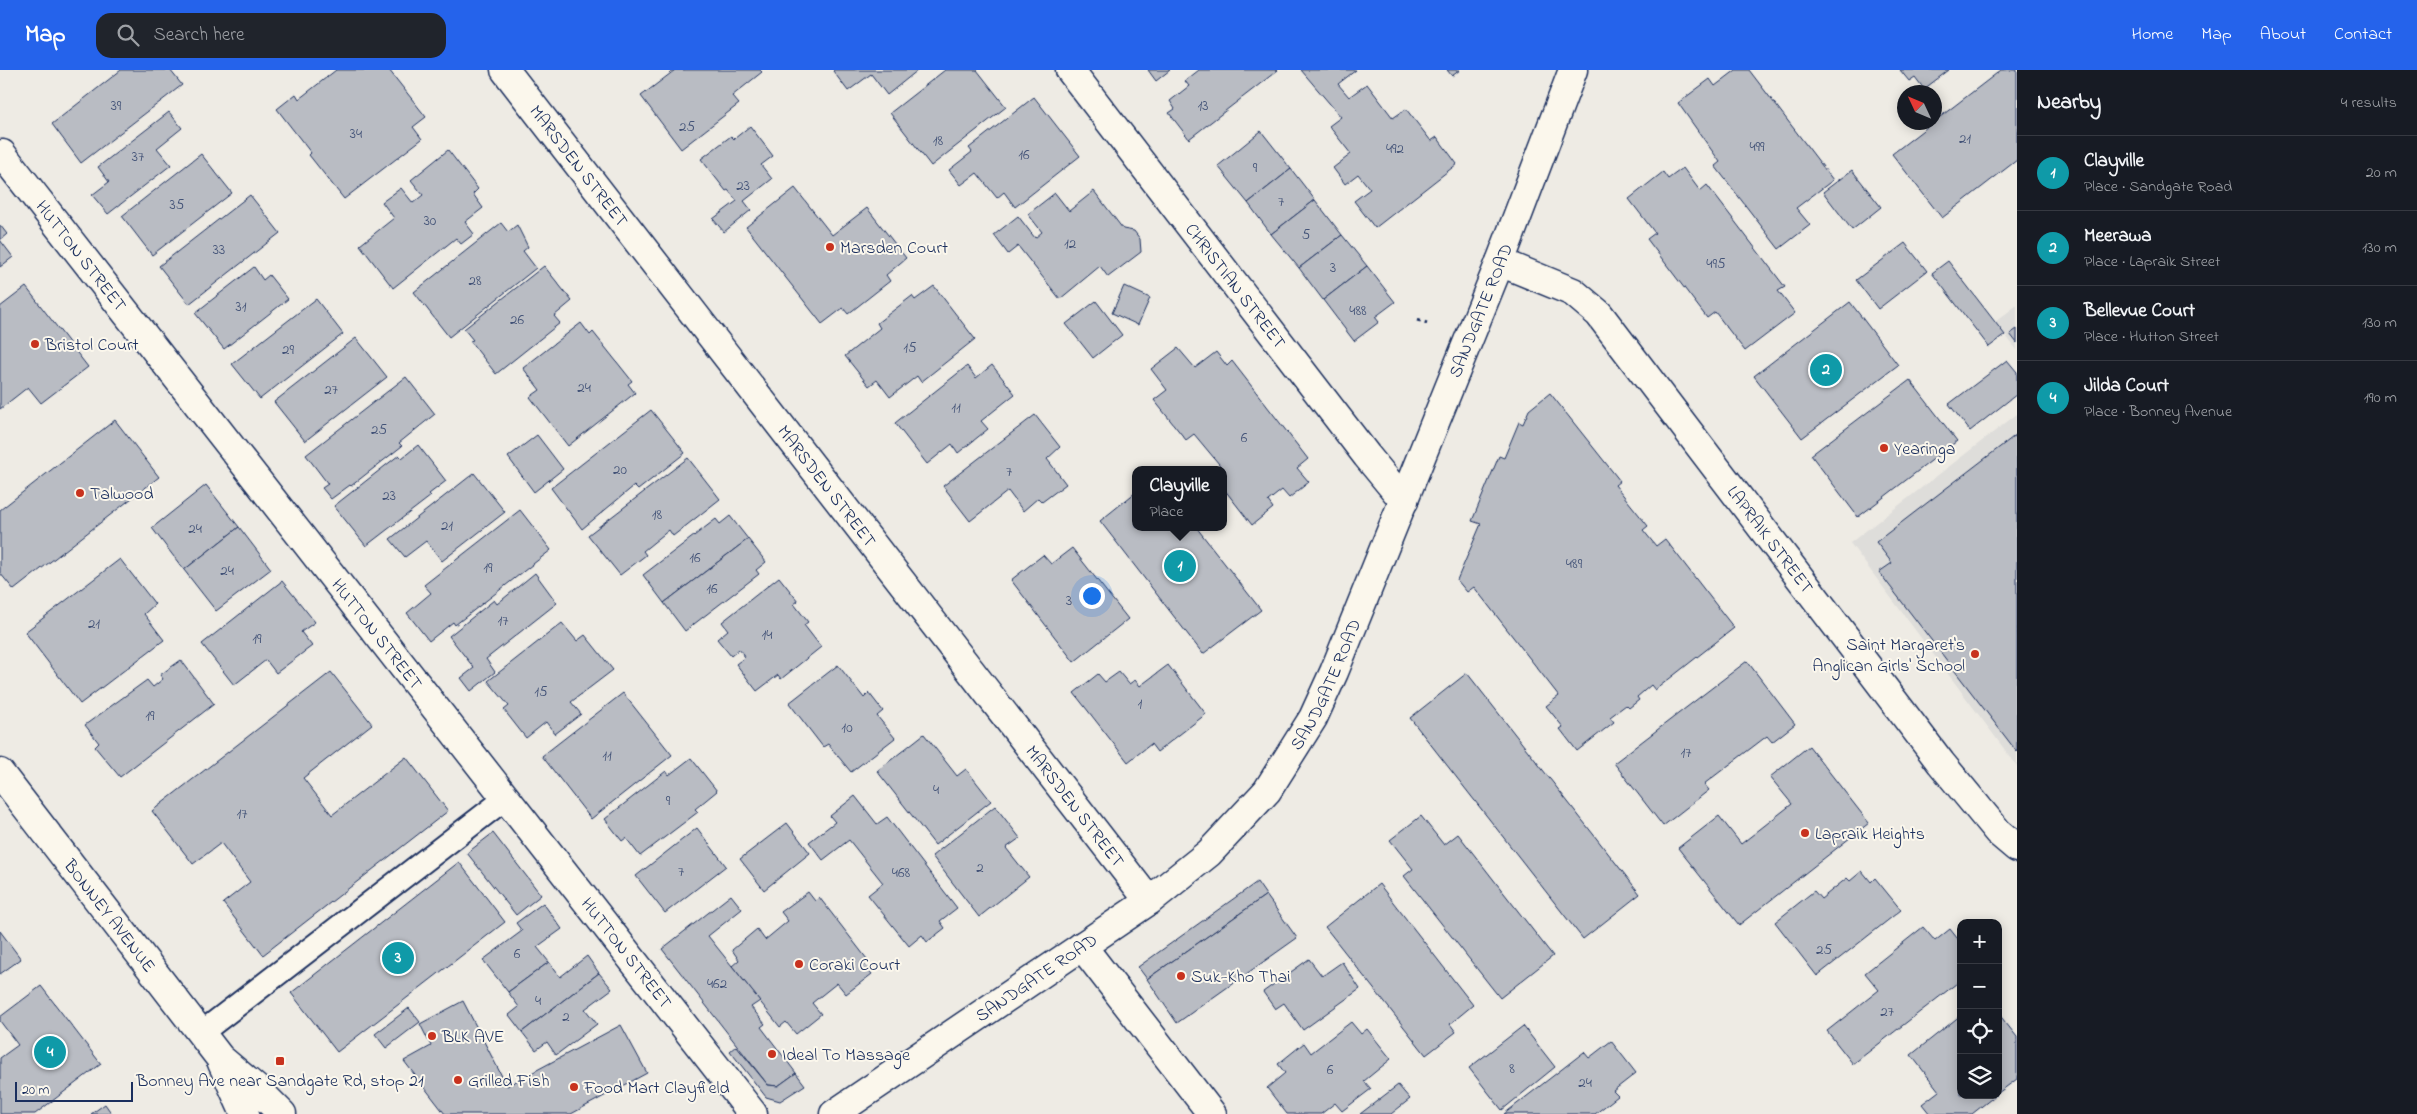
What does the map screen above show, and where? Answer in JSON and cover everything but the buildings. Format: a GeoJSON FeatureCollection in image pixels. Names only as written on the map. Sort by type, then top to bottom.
{"type":"FeatureCollection","features":[{"type":"Feature","properties":{"kind":"main road","name":"MARSDEN STREET"},"geometry":{"type":"LineString","coordinates":[[505,70],[1149,901]]}},
{"type":"Feature","properties":{"kind":"main road","name":"CHRISTIAN STREET"},"geometry":{"type":"LineString","coordinates":[[1070,70],[1367,456],[1404,500]]}},
{"type":"Feature","properties":{"kind":"main road","name":"SANDGATE ROAD"},"geometry":{"type":"LineString","coordinates":[[834,1114],[1149,901],[1209,853],[1268,791],[1313,718],[1334,672],[1500,262],[1573,70]]}},
{"type":"Feature","properties":{"kind":"main road","name":"HUTTON STREET"},"geometry":{"type":"LineString","coordinates":[[2,154],[753,1114]]}},
{"type":"Feature","properties":{"kind":"main road","name":"LAPRAIK STREET"},"geometry":{"type":"LineString","coordinates":[[1500,262],[1573,292],[1599,314],[1941,763],[1998,832],[2017,848]]}},
{"type":"Feature","properties":{"kind":"main road","name":"BONNEY AVENUE"},"geometry":{"type":"LineString","coordinates":[[0,773],[220,1058],[259,1091],[282,1114]]}},
{"type":"Feature","properties":{"kind":"main road"},"geometry":{"type":"LineString","coordinates":[[1082,946],[1212,1114]]}},
{"type":"Feature","properties":{"kind":"main road","name":"BONNEY AVENUE"},"geometry":{"type":"LineString","coordinates":[[220,1058],[245,1114]]}},
{"type":"Feature","properties":{"kind":"lane"},"geometry":{"type":"LineString","coordinates":[[201,1033],[506,798]]}},
{"type":"Feature","properties":{"kind":"path"},"geometry":{"type":"LineString","coordinates":[[1417,320],[1426,323]]}},
{"type":"Feature","properties":{"kind":"shaded area"},"geometry":{"type":"Polygon","coordinates":[[[2017,305],[2017,350],[1995,322],[2017,305]]]}},
{"type":"Feature","properties":{"kind":"shaded area","name":"Saint Margaret's Anglican Girls' School"},"geometry":{"type":"Polygon","coordinates":[[[2017,414],[2017,766],[1850,543],[2017,414]]]}},
{"type":"Feature","properties":{"kind":"place","name":"Marsden Court"},"geometry":{"type":"Point","coordinates":[830,247]}},
{"type":"Feature","properties":{"kind":"place","name":"Bristol Court"},"geometry":{"type":"Point","coordinates":[35,344]}},
{"type":"Feature","properties":{"kind":"place","name":"Meerawa"},"geometry":{"type":"Point","coordinates":[1826,370]}},
{"type":"Feature","properties":{"kind":"place","name":"Yearinga"},"geometry":{"type":"Point","coordinates":[1884,448]}},
{"type":"Feature","properties":{"kind":"place","name":"Talwood"},"geometry":{"type":"Point","coordinates":[80,493]}},
{"type":"Feature","properties":{"kind":"place","name":"Clayville"},"geometry":{"type":"Point","coordinates":[1180,566]}},
{"type":"Feature","properties":{"kind":"place","name":"Saint Margaret's Anglican Girls' School"},"geometry":{"type":"Point","coordinates":[1975,654]}},
{"type":"Feature","properties":{"kind":"place","name":"Lapraik Heights"},"geometry":{"type":"Point","coordinates":[1805,833]}},
{"type":"Feature","properties":{"kind":"place","name":"Bellevue Court"},"geometry":{"type":"Point","coordinates":[398,958]}},
{"type":"Feature","properties":{"kind":"place","name":"Coraki Court"},"geometry":{"type":"Point","coordinates":[799,964]}},
{"type":"Feature","properties":{"kind":"place","name":"Suk-Kho Thai"},"geometry":{"type":"Point","coordinates":[1181,976]}},
{"type":"Feature","properties":{"kind":"place","name":"BLK AVE"},"geometry":{"type":"Point","coordinates":[432,1036]}},
{"type":"Feature","properties":{"kind":"place","name":"Jilda Court"},"geometry":{"type":"Point","coordinates":[50,1052]}},
{"type":"Feature","properties":{"kind":"place","name":"Ideal To Massage"},"geometry":{"type":"Point","coordinates":[772,1054]}},
{"type":"Feature","properties":{"kind":"place","name":"Bonney Ave near Sandgate Rd, stop 21"},"geometry":{"type":"Point","coordinates":[280,1061]}},
{"type":"Feature","properties":{"kind":"place","name":"Grilled Fish"},"geometry":{"type":"Point","coordinates":[458,1080]}},
{"type":"Feature","properties":{"kind":"place","name":"Food Mart Clayfield"},"geometry":{"type":"Point","coordinates":[574,1087]}}]}
